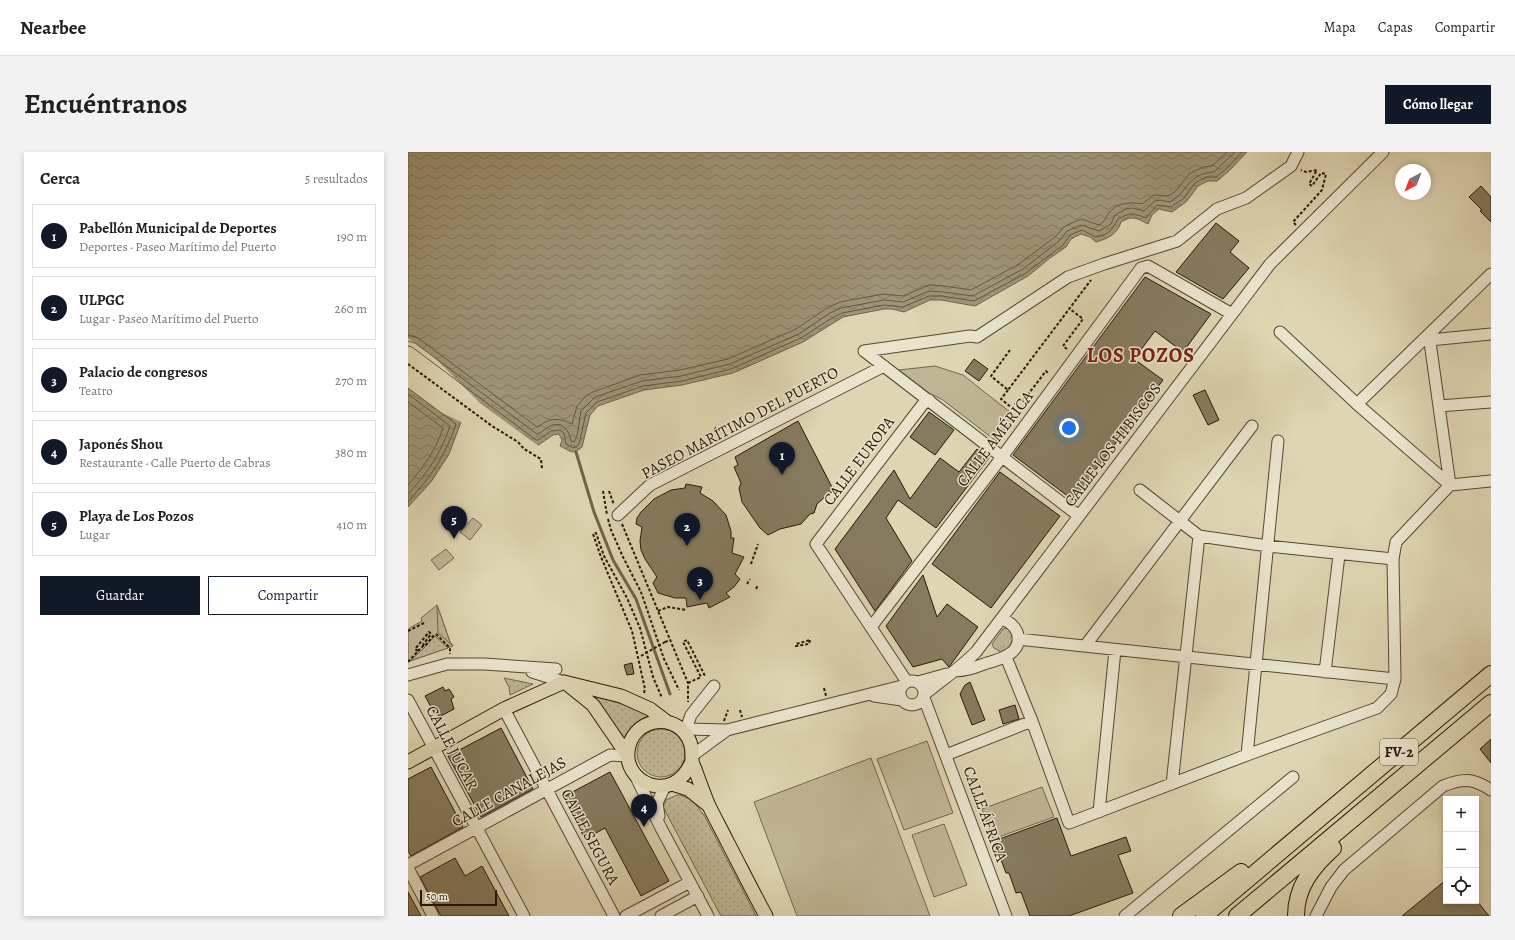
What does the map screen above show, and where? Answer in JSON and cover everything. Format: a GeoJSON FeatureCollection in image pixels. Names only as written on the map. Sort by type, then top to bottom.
{"type":"FeatureCollection","features":[{"type":"Feature","properties":{"kind":"highway","name":"FV-2"},"geometry":{"type":"LineString","coordinates":[[1204,916],[1491,674]]}},
{"type":"Feature","properties":{"kind":"highway","name":"FV-2"},"geometry":{"type":"LineString","coordinates":[[1237,916],[1491,703]]}},
{"type":"Feature","properties":{"kind":"highway"},"geometry":{"type":"LineString","coordinates":[[1296,916],[1297,898],[1307,875],[1322,858],[1376,808],[1396,782]]}},
{"type":"Feature","properties":{"kind":"highway"},"geometry":{"type":"LineString","coordinates":[[1182,916],[1277,846],[1307,829]]}},
{"type":"Feature","properties":{"kind":"main road"},"geometry":{"type":"LineString","coordinates":[[564,682],[593,705],[628,756],[634,773],[640,779],[648,784],[656,786],[669,785],[688,789],[710,806]]}},
{"type":"Feature","properties":{"kind":"main road"},"geometry":{"type":"LineString","coordinates":[[408,762],[504,709],[564,682],[621,696],[680,724],[692,746],[693,758],[710,806],[766,916]]}},
{"type":"Feature","properties":{"kind":"main road"},"geometry":{"type":"LineString","coordinates":[[628,756],[631,741],[639,729],[657,721],[680,724]]}},
{"type":"Feature","properties":{"kind":"main road"},"geometry":{"type":"LineString","coordinates":[[669,785],[681,779],[688,771],[693,758]]}},
{"type":"Feature","properties":{"kind":"street"},"geometry":{"type":"LineString","coordinates":[[1079,516],[864,350],[970,336],[977,337],[1068,277],[1177,241],[1217,209],[1246,198],[1291,166],[1298,152]]}},
{"type":"Feature","properties":{"kind":"street","name":"CALLE LOS HIBISCOS"},"geometry":{"type":"LineString","coordinates":[[921,699],[962,666],[976,652],[1270,264],[1383,152]]}},
{"type":"Feature","properties":{"kind":"street","name":"CALLE AMÉRICA"},"geometry":{"type":"LineString","coordinates":[[871,627],[1002,457],[1141,268],[1148,266],[1232,314]]}},
{"type":"Feature","properties":{"kind":"street"},"geometry":{"type":"LineString","coordinates":[[1357,404],[1429,338],[1491,274]]}},
{"type":"Feature","properties":{"kind":"street"},"geometry":{"type":"LineString","coordinates":[[1280,332],[1357,404],[1450,485]]}},
{"type":"Feature","properties":{"kind":"street"},"geometry":{"type":"LineString","coordinates":[[1429,338],[1491,334]]}},
{"type":"Feature","properties":{"kind":"street"},"geometry":{"type":"LineString","coordinates":[[1429,338],[1450,485]]}},
{"type":"Feature","properties":{"kind":"street","name":"PASEO MARÍTIMO DEL PUERTO"},"geometry":{"type":"LineString","coordinates":[[618,515],[650,485],[884,366]]}},
{"type":"Feature","properties":{"kind":"street","name":"CALLE EUROPA"},"geometry":{"type":"LineString","coordinates":[[871,627],[816,544],[923,404],[930,400]]}},
{"type":"Feature","properties":{"kind":"street"},"geometry":{"type":"LineString","coordinates":[[1439,406],[1491,402]]}},
{"type":"Feature","properties":{"kind":"street"},"geometry":{"type":"LineString","coordinates":[[1085,646],[1252,426]]}},
{"type":"Feature","properties":{"kind":"street"},"geometry":{"type":"LineString","coordinates":[[1247,755],[1278,441]]}},
{"type":"Feature","properties":{"kind":"street"},"geometry":{"type":"LineString","coordinates":[[1006,657],[1032,721],[1069,823],[1247,755],[1377,708],[1391,694],[1395,679],[1393,559],[1396,542],[1450,485],[1491,481]]}},
{"type":"Feature","properties":{"kind":"street"},"geometry":{"type":"LineString","coordinates":[[1140,490],[1199,536],[1339,555],[1393,559]]}},
{"type":"Feature","properties":{"kind":"street"},"geometry":{"type":"LineString","coordinates":[[1172,784],[1199,536]]}},
{"type":"Feature","properties":{"kind":"street"},"geometry":{"type":"LineString","coordinates":[[1325,672],[1339,555]]}},
{"type":"Feature","properties":{"kind":"street"},"geometry":{"type":"LineString","coordinates":[[680,724],[727,730],[953,672],[965,671],[1006,657],[1014,651],[1017,646],[1018,639],[1015,628],[1014,609],[1016,600]]}},
{"type":"Feature","properties":{"kind":"street"},"geometry":{"type":"LineString","coordinates":[[1001,619],[1011,623],[1015,628]]}},
{"type":"Feature","properties":{"kind":"street"},"geometry":{"type":"LineString","coordinates":[[865,695],[902,700],[908,705],[921,699],[923,687],[909,683],[871,627]]}},
{"type":"Feature","properties":{"kind":"street"},"geometry":{"type":"LineString","coordinates":[[1018,639],[1395,679]]}},
{"type":"Feature","properties":{"kind":"street"},"geometry":{"type":"LineString","coordinates":[[1098,812],[1116,650]]}},
{"type":"Feature","properties":{"kind":"street"},"geometry":{"type":"LineString","coordinates":[[408,675],[447,664],[556,669]]}},
{"type":"Feature","properties":{"kind":"street"},"geometry":{"type":"LineString","coordinates":[[515,666],[564,682]]}},
{"type":"Feature","properties":{"kind":"street"},"geometry":{"type":"LineString","coordinates":[[902,700],[900,693],[909,683]]}},
{"type":"Feature","properties":{"kind":"street"},"geometry":{"type":"LineString","coordinates":[[680,724],[714,686]]}},
{"type":"Feature","properties":{"kind":"street","name":"CALLE ÁFRICA"},"geometry":{"type":"LineString","coordinates":[[921,699],[922,708],[934,722],[1006,916]]}},
{"type":"Feature","properties":{"kind":"street","name":"CALLE JUCAR"},"geometry":{"type":"LineString","coordinates":[[408,700],[524,916]]}},
{"type":"Feature","properties":{"kind":"street","name":"CALLE SEGURA"},"geometry":{"type":"LineString","coordinates":[[504,709],[614,916]]}},
{"type":"Feature","properties":{"kind":"street"},"geometry":{"type":"LineString","coordinates":[[946,754],[1032,721]]}},
{"type":"Feature","properties":{"kind":"street"},"geometry":{"type":"LineString","coordinates":[[693,758],[727,730]]}},
{"type":"Feature","properties":{"kind":"street","name":"CALLE CANALEJAS"},"geometry":{"type":"LineString","coordinates":[[408,867],[610,755],[628,756]]}},
{"type":"Feature","properties":{"kind":"street"},"geometry":{"type":"LineString","coordinates":[[634,773],[661,828],[708,916]]}},
{"type":"Feature","properties":{"kind":"street"},"geometry":{"type":"LineString","coordinates":[[1125,916],[1292,777]]}},
{"type":"Feature","properties":{"kind":"street"},"geometry":{"type":"LineString","coordinates":[[1316,916],[1331,887],[1344,870],[1443,786],[1455,781],[1467,780],[1481,784],[1491,790]]}},
{"type":"Feature","properties":{"kind":"street"},"geometry":{"type":"LineString","coordinates":[[661,828],[656,803],[669,785]]}},
{"type":"Feature","properties":{"kind":"street"},"geometry":{"type":"LineString","coordinates":[[408,867],[434,916]]}},
{"type":"Feature","properties":{"kind":"street"},"geometry":{"type":"LineString","coordinates":[[626,916],[690,882]]}},
{"type":"Feature","properties":{"kind":"street"},"geometry":{"type":"LineString","coordinates":[[661,916],[698,896]]}},
{"type":"Feature","properties":{"kind":"path"},"geometry":{"type":"LineString","coordinates":[[1291,166],[1306,172],[1317,170],[1309,184],[1312,186],[1321,173],[1326,174],[1322,190],[1293,222]]}},
{"type":"Feature","properties":{"kind":"path"},"geometry":{"type":"LineString","coordinates":[[1049,374],[1046,371],[1024,401],[1020,398],[1012,408],[1001,399],[1104,264]]}},
{"type":"Feature","properties":{"kind":"path"},"geometry":{"type":"LineString","coordinates":[[1067,349],[1063,346],[1083,319],[1070,309]]}},
{"type":"Feature","properties":{"kind":"path"},"geometry":{"type":"LineString","coordinates":[[1008,390],[990,376],[1010,350]]}},
{"type":"Feature","properties":{"kind":"path"},"geometry":{"type":"LineString","coordinates":[[408,364],[492,426],[518,442],[524,449],[541,458],[542,469]]}},
{"type":"Feature","properties":{"kind":"path"},"geometry":{"type":"LineString","coordinates":[[603,491],[611,530],[641,592],[664,659],[679,690]]}},
{"type":"Feature","properties":{"kind":"path"},"geometry":{"type":"LineString","coordinates":[[609,491],[688,683],[680,724]]}},
{"type":"Feature","properties":{"kind":"path"},"geometry":{"type":"LineString","coordinates":[[643,697],[645,689],[632,631],[601,558],[593,534],[596,534],[604,556],[627,598],[640,628],[653,677],[662,698]]}},
{"type":"Feature","properties":{"kind":"path"},"geometry":{"type":"LineString","coordinates":[[751,564],[758,544]]}},
{"type":"Feature","properties":{"kind":"path"},"geometry":{"type":"LineString","coordinates":[[747,584],[750,579]]}},
{"type":"Feature","properties":{"kind":"path"},"geometry":{"type":"LineString","coordinates":[[756,589],[758,585]]}},
{"type":"Feature","properties":{"kind":"path"},"geometry":{"type":"LineString","coordinates":[[658,611],[668,607],[687,610]]}},
{"type":"Feature","properties":{"kind":"path"},"geometry":{"type":"LineString","coordinates":[[408,631],[424,623]]}},
{"type":"Feature","properties":{"kind":"path"},"geometry":{"type":"LineString","coordinates":[[408,662],[424,645],[432,634],[429,632],[415,649],[418,651]]}},
{"type":"Feature","properties":{"kind":"path"},"geometry":{"type":"LineString","coordinates":[[424,645],[425,646],[435,635],[450,648]]}},
{"type":"Feature","properties":{"kind":"path"},"geometry":{"type":"LineString","coordinates":[[638,657],[670,640]]}},
{"type":"Feature","properties":{"kind":"path"},"geometry":{"type":"LineString","coordinates":[[688,683],[701,677],[683,642],[687,640],[705,676]]}},
{"type":"Feature","properties":{"kind":"path"},"geometry":{"type":"LineString","coordinates":[[810,640],[808,644],[796,646],[796,644],[810,640]]}},
{"type":"Feature","properties":{"kind":"path"},"geometry":{"type":"LineString","coordinates":[[824,688],[826,695]]}},
{"type":"Feature","properties":{"kind":"path"},"geometry":{"type":"LineString","coordinates":[[725,717],[728,710]]}},
{"type":"Feature","properties":{"kind":"path"},"geometry":{"type":"LineString","coordinates":[[740,710],[742,717]]}},
{"type":"Feature","properties":{"kind":"green space"},"geometry":{"type":"Polygon","coordinates":[[[935,366],[963,375],[1015,416],[996,441],[943,400],[929,393],[899,370],[935,366]]]}},
{"type":"Feature","properties":{"kind":"green space"},"geometry":{"type":"Polygon","coordinates":[[[473,518],[482,525],[470,540],[460,532],[473,518]]]}},
{"type":"Feature","properties":{"kind":"green space"},"geometry":{"type":"Polygon","coordinates":[[[446,549],[454,558],[439,570],[431,560],[446,549]]]}},
{"type":"Feature","properties":{"kind":"green space"},"geometry":{"type":"Polygon","coordinates":[[[437,605],[450,642],[453,646],[410,661],[408,658],[408,629],[422,621],[421,618],[437,605]]]}},
{"type":"Feature","properties":{"kind":"green space"},"geometry":{"type":"Polygon","coordinates":[[[437,605],[450,642],[453,646],[438,633],[437,605]]]}},
{"type":"Feature","properties":{"kind":"green space"},"geometry":{"type":"Polygon","coordinates":[[[1007,628],[1011,632],[1013,641],[1009,649],[1001,652],[994,648],[992,644],[1003,629],[1007,628]]]}},
{"type":"Feature","properties":{"kind":"green space"},"geometry":{"type":"Polygon","coordinates":[[[435,636],[448,648],[410,661],[424,648],[435,636]]]}},
{"type":"Feature","properties":{"kind":"green space"},"geometry":{"type":"Polygon","coordinates":[[[504,678],[533,684],[510,695],[509,687],[504,678]]]}},
{"type":"Feature","properties":{"kind":"green space"},"geometry":{"type":"Polygon","coordinates":[[[594,695],[650,715],[641,719],[634,725],[623,741],[594,695]]]}},
{"type":"Feature","properties":{"kind":"green space"},"geometry":{"type":"Polygon","coordinates":[[[661,729],[670,731],[678,736],[683,744],[685,753],[683,762],[678,770],[670,775],[661,777],[652,775],[644,770],[639,762],[637,753],[639,744],[644,736],[652,731],[661,729]]]}},
{"type":"Feature","properties":{"kind":"green space"},"geometry":{"type":"Polygon","coordinates":[[[927,741],[953,813],[904,830],[877,759],[927,741]]]}},
{"type":"Feature","properties":{"kind":"green space"},"geometry":{"type":"Polygon","coordinates":[[[871,758],[930,916],[797,916],[754,802],[871,758]]]}},
{"type":"Feature","properties":{"kind":"green space"},"geometry":{"type":"Polygon","coordinates":[[[1042,787],[1054,817],[993,839],[982,809],[1042,787]]]}},
{"type":"Feature","properties":{"kind":"green space"},"geometry":{"type":"Polygon","coordinates":[[[677,795],[690,799],[704,815],[756,916],[721,916],[663,807],[666,800],[677,795]]]}},
{"type":"Feature","properties":{"kind":"green space"},"geometry":{"type":"Polygon","coordinates":[[[944,824],[967,885],[934,897],[912,835],[944,824]]]}},
{"type":"Feature","properties":{"kind":"water"},"geometry":{"type":"Polygon","coordinates":[[[408,152],[1247,152],[1217,181],[1208,181],[1198,186],[1186,202],[1172,212],[1159,209],[1152,215],[1148,224],[1134,218],[1125,220],[1121,222],[1115,233],[1096,242],[1090,237],[1081,234],[1071,239],[1066,247],[1028,276],[975,306],[941,300],[930,300],[904,312],[884,309],[843,317],[803,342],[733,373],[682,385],[644,390],[598,406],[590,415],[582,447],[579,450],[571,452],[560,446],[562,440],[559,434],[553,435],[537,446],[408,349],[408,152]]]}},
{"type":"Feature","properties":{"kind":"water"},"geometry":{"type":"Polygon","coordinates":[[[408,383],[461,422],[449,454],[431,482],[408,507],[408,383]]]}},
{"type":"Feature","properties":{"kind":"pier"},"geometry":{"type":"Polygon","coordinates":[[[408,338],[433,356],[480,403],[540,447],[536,447],[408,352],[408,338]]]}},
{"type":"Feature","properties":{"kind":"pier"},"geometry":{"type":"Polygon","coordinates":[[[408,381],[463,422],[440,412],[408,388],[408,381]]]}},
{"type":"Feature","properties":{"kind":"building"},"geometry":{"type":"Polygon","coordinates":[[[1481,186],[1491,197],[1491,222],[1469,197],[1481,186]]]}},
{"type":"Feature","properties":{"kind":"building"},"geometry":{"type":"Polygon","coordinates":[[[1216,223],[1239,241],[1230,252],[1249,268],[1223,299],[1176,272],[1216,223]]]}},
{"type":"Feature","properties":{"kind":"building"},"geometry":{"type":"Polygon","coordinates":[[[1145,277],[1211,314],[1183,352],[1155,331],[1134,359],[1163,380],[1073,500],[1013,455],[1145,277]]]}},
{"type":"Feature","properties":{"kind":"building"},"geometry":{"type":"Polygon","coordinates":[[[974,359],[988,369],[979,381],[965,371],[974,359]]]}},
{"type":"Feature","properties":{"kind":"building"},"geometry":{"type":"Polygon","coordinates":[[[1205,390],[1219,420],[1208,425],[1193,395],[1205,390]]]}},
{"type":"Feature","properties":{"kind":"building"},"geometry":{"type":"Polygon","coordinates":[[[929,412],[954,430],[935,455],[910,437],[929,412]]]}},
{"type":"Feature","properties":{"kind":"building"},"geometry":{"type":"Polygon","coordinates":[[[798,421],[834,491],[817,504],[814,513],[810,514],[801,524],[780,529],[768,535],[760,528],[742,502],[739,488],[741,483],[734,467],[738,465],[735,457],[798,421]]]}},
{"type":"Feature","properties":{"kind":"building"},"geometry":{"type":"Polygon","coordinates":[[[977,449],[989,458],[936,528],[898,500],[886,518],[912,561],[875,611],[835,549],[894,470],[910,499],[940,458],[959,472],[977,449]]]}},
{"type":"Feature","properties":{"kind":"building"},"geometry":{"type":"Polygon","coordinates":[[[1000,472],[1060,516],[991,608],[932,564],[1000,472]]]}},
{"type":"Feature","properties":{"kind":"building"},"geometry":{"type":"Polygon","coordinates":[[[686,484],[702,487],[700,493],[713,501],[726,515],[731,531],[731,538],[734,538],[732,553],[744,557],[735,574],[740,579],[734,587],[726,593],[730,597],[709,608],[707,603],[687,607],[686,598],[675,598],[658,593],[653,583],[657,577],[641,550],[640,541],[642,527],[636,524],[637,518],[641,512],[654,499],[671,490],[685,488],[686,484]]]}},
{"type":"Feature","properties":{"kind":"building"},"geometry":{"type":"Polygon","coordinates":[[[923,575],[937,617],[947,604],[978,627],[949,667],[942,659],[913,667],[886,626],[923,575]]]}},
{"type":"Feature","properties":{"kind":"building"},"geometry":{"type":"Polygon","coordinates":[[[632,663],[634,674],[627,675],[624,665],[632,663]]]}},
{"type":"Feature","properties":{"kind":"building"},"geometry":{"type":"Polygon","coordinates":[[[970,682],[985,720],[972,725],[960,694],[965,685],[970,682]]]}},
{"type":"Feature","properties":{"kind":"building"},"geometry":{"type":"Polygon","coordinates":[[[443,687],[445,691],[449,689],[454,697],[451,699],[454,709],[439,717],[437,713],[435,714],[425,696],[443,687]]]}},
{"type":"Feature","properties":{"kind":"building"},"geometry":{"type":"Polygon","coordinates":[[[1015,705],[1019,719],[1003,724],[999,710],[1015,705]]]}},
{"type":"Feature","properties":{"kind":"building"},"geometry":{"type":"Polygon","coordinates":[[[501,728],[533,789],[481,817],[448,756],[501,728]]]}},
{"type":"Feature","properties":{"kind":"building"},"geometry":{"type":"Polygon","coordinates":[[[1491,739],[1491,763],[1480,749],[1491,739]]]}},
{"type":"Feature","properties":{"kind":"building"},"geometry":{"type":"Polygon","coordinates":[[[431,767],[463,827],[411,856],[408,851],[408,779],[431,767]]]}},
{"type":"Feature","properties":{"kind":"building"},"geometry":{"type":"Polygon","coordinates":[[[610,772],[669,881],[641,896],[605,828],[585,839],[563,797],[610,772]]]}},
{"type":"Feature","properties":{"kind":"building"},"geometry":{"type":"Polygon","coordinates":[[[1057,818],[1071,856],[1126,837],[1131,851],[1118,855],[1133,893],[1069,916],[1030,916],[1021,892],[1016,893],[1009,873],[1006,873],[994,841],[1057,818]]]}},
{"type":"Feature","properties":{"kind":"building"},"geometry":{"type":"Polygon","coordinates":[[[455,858],[465,876],[482,866],[509,916],[441,916],[420,877],[455,858]]]}},
{"type":"Feature","properties":{"kind":"building"},"geometry":{"type":"Polygon","coordinates":[[[1443,882],[1443,904],[1479,904],[1489,916],[1402,916],[1443,882]]]}},
{"type":"Feature","properties":{"kind":"building"},"geometry":{"type":"Polygon","coordinates":[[[408,892],[421,916],[408,916],[408,892]]]}},
{"type":"Feature","properties":{"kind":"waterway"},"geometry":{"type":"LineString","coordinates":[[576,452],[594,512],[613,560],[636,599],[670,694]]}},
{"type":"Feature","properties":{"kind":"place","name":"Pabellón Municipal de Deportes"},"geometry":{"type":"Point","coordinates":[782,475]}},
{"type":"Feature","properties":{"kind":"place","name":"Playa de Los Pozos"},"geometry":{"type":"Point","coordinates":[454,539]}},
{"type":"Feature","properties":{"kind":"place","name":"ULPGC"},"geometry":{"type":"Point","coordinates":[687,546]}},
{"type":"Feature","properties":{"kind":"place","name":"Palacio de congresos"},"geometry":{"type":"Point","coordinates":[700,600]}},
{"type":"Feature","properties":{"kind":"place","name":"Japonés Shou"},"geometry":{"type":"Point","coordinates":[644,827]}},
{"type":"Feature","properties":{"kind":"district","name":"LOS POZOS"},"geometry":{"type":"Point","coordinates":[1141,355]}}]}
